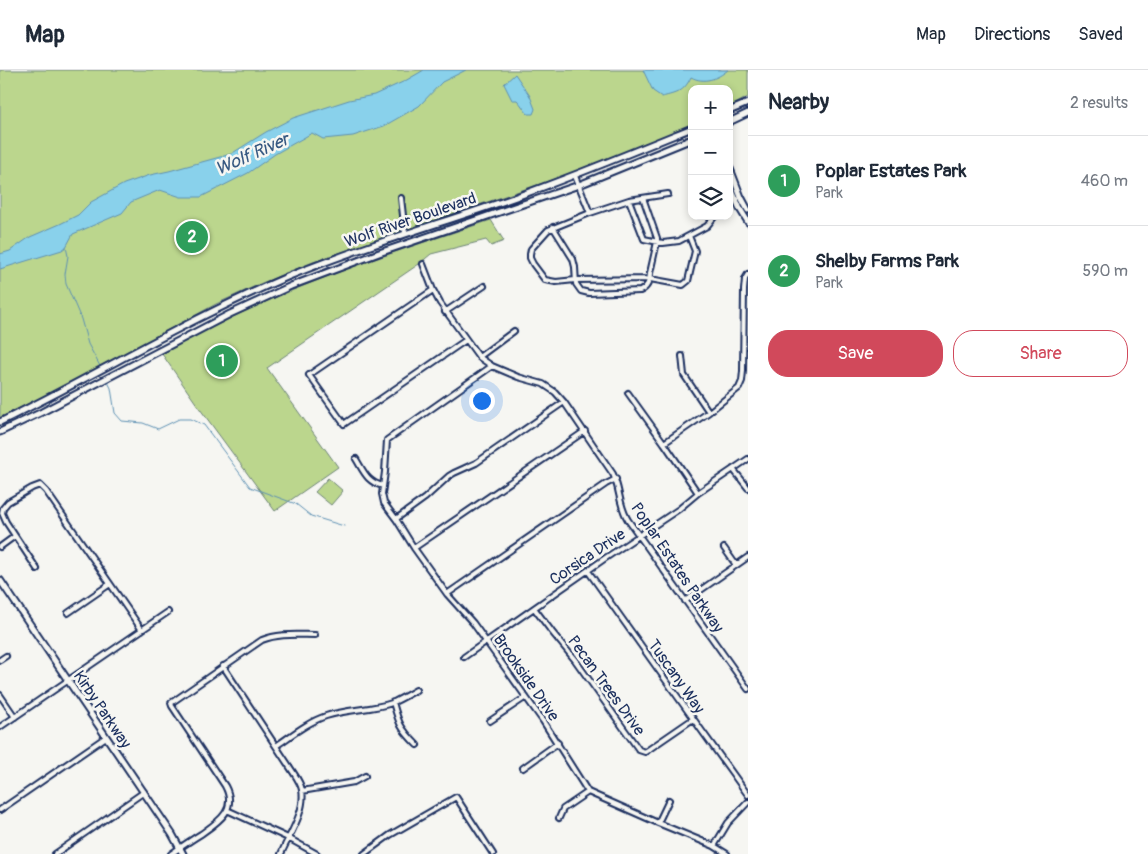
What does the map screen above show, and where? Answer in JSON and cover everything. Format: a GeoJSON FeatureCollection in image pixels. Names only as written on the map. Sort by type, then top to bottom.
{"type":"FeatureCollection","features":[{"type":"Feature","properties":{"kind":"main road"},"geometry":{"type":"LineString","coordinates":[[733,109],[748,103]]}},
{"type":"Feature","properties":{"kind":"main road"},"geometry":{"type":"LineString","coordinates":[[733,120],[748,113]]}},
{"type":"Feature","properties":{"kind":"main road","name":"Wolf River Boulevard"},"geometry":{"type":"LineString","coordinates":[[0,422],[226,305],[288,277],[376,243],[575,176],[688,130]]}},
{"type":"Feature","properties":{"kind":"main road","name":"Wolf River Boulevard"},"geometry":{"type":"LineString","coordinates":[[0,432],[230,314],[291,286],[380,253],[579,185],[688,141]]}},
{"type":"Feature","properties":{"kind":"main road"},"geometry":{"type":"LineString","coordinates":[[732,175],[740,209],[748,222]]}},
{"type":"Feature","properties":{"kind":"main road"},"geometry":{"type":"LineString","coordinates":[[733,190],[748,210]]}},
{"type":"Feature","properties":{"kind":"main road","name":"Kirby Parkway"},"geometry":{"type":"LineString","coordinates":[[0,580],[144,792],[183,854]]}},
{"type":"Feature","properties":{"kind":"street"},"geometry":{"type":"LineString","coordinates":[[575,176],[590,213]]}},
{"type":"Feature","properties":{"kind":"street"},"geometry":{"type":"LineString","coordinates":[[668,194],[629,200],[553,227],[548,230],[530,252],[533,264],[545,280],[556,282],[650,278],[683,285],[686,283],[695,251],[689,236]]}},
{"type":"Feature","properties":{"kind":"street"},"geometry":{"type":"LineString","coordinates":[[401,198],[405,233]]}},
{"type":"Feature","properties":{"kind":"street"},"geometry":{"type":"LineString","coordinates":[[553,227],[573,258],[575,280],[581,291],[589,293],[640,291],[646,287],[650,278],[657,242],[643,198]]}},
{"type":"Feature","properties":{"kind":"street"},"geometry":{"type":"LineString","coordinates":[[733,201],[738,198]]}},
{"type":"Feature","properties":{"kind":"street"},"geometry":{"type":"LineString","coordinates":[[629,200],[644,239],[663,243],[672,242],[689,236],[707,226],[712,220]]}},
{"type":"Feature","properties":{"kind":"street","name":"Poplar Estates Parkway"},"geometry":{"type":"LineString","coordinates":[[423,264],[433,290],[445,312],[479,356],[492,366],[518,377],[543,384],[555,392],[564,402],[608,464],[616,479],[622,509],[628,520],[748,690]]}},
{"type":"Feature","properties":{"kind":"street"},"geometry":{"type":"LineString","coordinates":[[664,443],[709,412],[739,388],[742,381],[744,290],[745,279],[748,274]]}},
{"type":"Feature","properties":{"kind":"street"},"geometry":{"type":"LineString","coordinates":[[445,312],[484,286]]}},
{"type":"Feature","properties":{"kind":"street"},"geometry":{"type":"LineString","coordinates":[[433,290],[309,375],[344,424],[466,340]]}},
{"type":"Feature","properties":{"kind":"street"},"geometry":{"type":"LineString","coordinates":[[479,356],[514,332]]}},
{"type":"Feature","properties":{"kind":"street"},"geometry":{"type":"LineString","coordinates":[[682,356],[684,375],[709,412]]}},
{"type":"Feature","properties":{"kind":"street","name":"Brookside Drive"},"geometry":{"type":"LineString","coordinates":[[492,366],[387,440],[382,500],[447,594],[471,619],[526,696],[588,792]]}},
{"type":"Feature","properties":{"kind":"street"},"geometry":{"type":"LineString","coordinates":[[628,394],[698,493]]}},
{"type":"Feature","properties":{"kind":"street"},"geometry":{"type":"LineString","coordinates":[[396,519],[425,498],[449,476],[476,463],[564,402]]}},
{"type":"Feature","properties":{"kind":"street"},"geometry":{"type":"LineString","coordinates":[[414,548],[584,431]]}},
{"type":"Feature","properties":{"kind":"street","name":"Corsica Drive"},"geometry":{"type":"LineString","coordinates":[[464,657],[679,509],[698,493],[748,458]]}},
{"type":"Feature","properties":{"kind":"street"},"geometry":{"type":"LineString","coordinates":[[356,459],[370,480],[383,486]]}},
{"type":"Feature","properties":{"kind":"street"},"geometry":{"type":"LineString","coordinates":[[733,469],[748,488]]}},
{"type":"Feature","properties":{"kind":"street"},"geometry":{"type":"LineString","coordinates":[[447,594],[616,479]]}},
{"type":"Feature","properties":{"kind":"street"},"geometry":{"type":"LineString","coordinates":[[38,569],[2,516],[3,508],[8,502],[40,485],[142,630]]}},
{"type":"Feature","properties":{"kind":"street"},"geometry":{"type":"LineString","coordinates":[[0,547],[15,536]]}},
{"type":"Feature","properties":{"kind":"street"},"geometry":{"type":"LineString","coordinates":[[724,548],[736,565]]}},
{"type":"Feature","properties":{"kind":"street"},"geometry":{"type":"LineString","coordinates":[[684,601],[748,557]]}},
{"type":"Feature","properties":{"kind":"street","name":"Tuscany Way"},"geometry":{"type":"LineString","coordinates":[[588,571],[693,720],[748,794]]}},
{"type":"Feature","properties":{"kind":"street"},"geometry":{"type":"LineString","coordinates":[[68,613],[110,584]]}},
{"type":"Feature","properties":{"kind":"street","name":"Pecan Trees Drive"},"geometry":{"type":"LineString","coordinates":[[534,608],[575,660],[639,750],[645,752],[693,720]]}},
{"type":"Feature","properties":{"kind":"street"},"geometry":{"type":"LineString","coordinates":[[0,727],[168,612]]}},
{"type":"Feature","properties":{"kind":"street"},"geometry":{"type":"LineString","coordinates":[[171,854],[220,821],[227,810],[229,799],[227,790],[171,703],[252,646],[267,638],[283,635],[315,635]]}},
{"type":"Feature","properties":{"kind":"street"},"geometry":{"type":"LineString","coordinates":[[0,660],[6,656]]}},
{"type":"Feature","properties":{"kind":"street"},"geometry":{"type":"LineString","coordinates":[[223,666],[296,777],[302,791],[301,810],[281,854]]}},
{"type":"Feature","properties":{"kind":"street"},"geometry":{"type":"LineString","coordinates":[[276,746],[321,718],[336,713],[393,702],[416,690]]}},
{"type":"Feature","properties":{"kind":"street"},"geometry":{"type":"LineString","coordinates":[[0,696],[15,717]]}},
{"type":"Feature","properties":{"kind":"street"},"geometry":{"type":"LineString","coordinates":[[490,721],[526,696]]}},
{"type":"Feature","properties":{"kind":"street"},"geometry":{"type":"LineString","coordinates":[[393,702],[401,726],[417,745]]}},
{"type":"Feature","properties":{"kind":"street"},"geometry":{"type":"LineString","coordinates":[[0,810],[106,737]]}},
{"type":"Feature","properties":{"kind":"street"},"geometry":{"type":"LineString","coordinates":[[523,768],[558,743]]}},
{"type":"Feature","properties":{"kind":"street"},"geometry":{"type":"LineString","coordinates":[[302,791],[354,782],[365,776]]}},
{"type":"Feature","properties":{"kind":"street"},"geometry":{"type":"LineString","coordinates":[[55,854],[144,792]]}},
{"type":"Feature","properties":{"kind":"street"},"geometry":{"type":"LineString","coordinates":[[559,818],[563,809],[588,792],[714,846],[727,854]]}},
{"type":"Feature","properties":{"kind":"street"},"geometry":{"type":"LineString","coordinates":[[364,854],[390,835],[456,797],[493,854]]}},
{"type":"Feature","properties":{"kind":"street"},"geometry":{"type":"LineString","coordinates":[[658,823],[669,800]]}},
{"type":"Feature","properties":{"kind":"street"},"geometry":{"type":"LineString","coordinates":[[714,846],[728,822],[748,802]]}},
{"type":"Feature","properties":{"kind":"street"},"geometry":{"type":"LineString","coordinates":[[227,810],[288,838],[317,854]]}},
{"type":"Feature","properties":{"kind":"green space"},"geometry":{"type":"Polygon","coordinates":[[[0,70],[748,70],[748,97],[733,105],[733,85],[688,85],[688,127],[641,147],[563,176],[313,262],[262,283],[216,304],[89,373],[0,418],[0,70]]]}},
{"type":"Feature","properties":{"kind":"green space"},"geometry":{"type":"Polygon","coordinates":[[[491,220],[504,241],[491,246],[486,240],[431,254],[267,368],[338,467],[275,511],[162,354],[215,326],[288,292],[355,266],[491,220]]]}},
{"type":"Feature","properties":{"kind":"green space"},"geometry":{"type":"Polygon","coordinates":[[[328,478],[343,491],[331,505],[315,492],[328,478]]]}},
{"type":"Feature","properties":{"kind":"water","name":"Wolf River"},"geometry":{"type":"Polygon","coordinates":[[[424,70],[466,70],[442,82],[419,106],[384,126],[353,136],[323,139],[312,133],[275,154],[248,173],[201,197],[181,197],[160,190],[131,202],[122,213],[73,234],[66,247],[62,250],[0,269],[0,254],[10,251],[30,237],[78,215],[91,202],[124,184],[150,175],[231,154],[293,118],[349,100],[374,95],[424,70]]]}},
{"type":"Feature","properties":{"kind":"water"},"geometry":{"type":"Polygon","coordinates":[[[643,70],[728,70],[710,80],[691,77],[686,86],[680,91],[662,97],[653,91],[643,70]]]}},
{"type":"Feature","properties":{"kind":"water"},"geometry":{"type":"Polygon","coordinates":[[[515,74],[530,96],[535,109],[533,114],[528,114],[517,100],[512,100],[504,84],[515,74]]]}},
{"type":"Feature","properties":{"kind":"waterway"},"geometry":{"type":"LineString","coordinates":[[66,247],[68,256],[65,274],[66,284],[81,319],[88,344],[101,368]]}},
{"type":"Feature","properties":{"kind":"waterway"},"geometry":{"type":"LineString","coordinates":[[107,380],[111,388],[115,413],[122,421],[143,423],[158,429],[179,419],[191,419],[204,425],[250,487],[296,504],[311,516],[344,526]]}},
{"type":"Feature","properties":{"kind":"place","name":"Shelby Farms Park"},"geometry":{"type":"Point","coordinates":[192,237]}},
{"type":"Feature","properties":{"kind":"place","name":"Poplar Estates Park"},"geometry":{"type":"Point","coordinates":[222,361]}}]}
